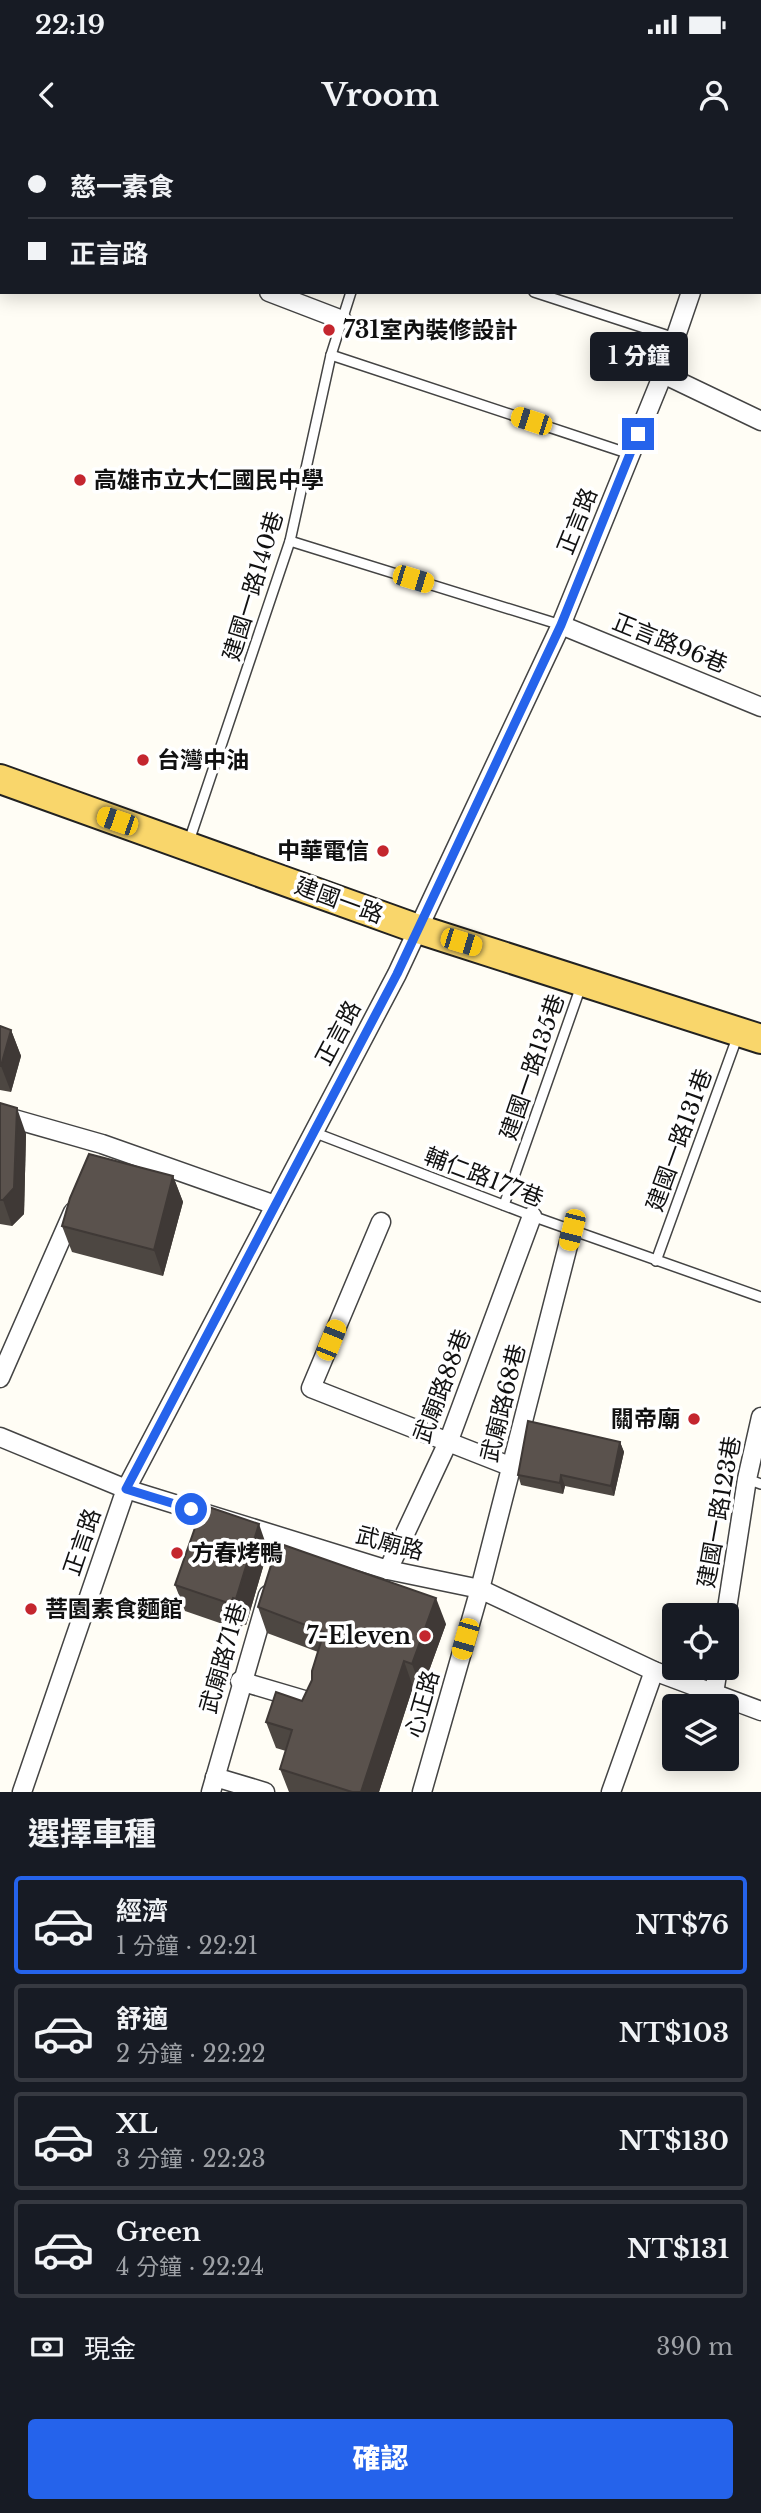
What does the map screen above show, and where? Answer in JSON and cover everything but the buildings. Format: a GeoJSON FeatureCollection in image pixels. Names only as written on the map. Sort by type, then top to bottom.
{"type":"FeatureCollection","features":[{"type":"Feature","properties":{"kind":"main road","name":"建國一路"},"geometry":{"type":"LineString","coordinates":[[0,779],[418,929],[750,1036]]}},
{"type":"Feature","properties":{"kind":"street"},"geometry":{"type":"LineString","coordinates":[[274,294],[342,320]]}},
{"type":"Feature","properties":{"kind":"street","name":"正言路"},"geometry":{"type":"LineString","coordinates":[[22,1792],[126,1489],[418,929],[561,625],[663,374],[690,294]]}},
{"type":"Feature","properties":{"kind":"street"},"geometry":{"type":"LineString","coordinates":[[663,374],[761,421]]}},
{"type":"Feature","properties":{"kind":"street","name":"正言路96巷"},"geometry":{"type":"LineString","coordinates":[[561,625],[761,707]]}},
{"type":"Feature","properties":{"kind":"street"},"geometry":{"type":"LineString","coordinates":[[0,1115],[100,1151],[275,1205]]}},
{"type":"Feature","properties":{"kind":"street"},"geometry":{"type":"LineString","coordinates":[[0,1378],[81,1194]]}},
{"type":"Feature","properties":{"kind":"street","name":"武廟路88巷"},"geometry":{"type":"LineString","coordinates":[[388,1570],[449,1440],[532,1216]]}},
{"type":"Feature","properties":{"kind":"street"},"geometry":{"type":"LineString","coordinates":[[381,1222],[311,1388],[512,1467]]}},
{"type":"Feature","properties":{"kind":"street","name":"武廟路68巷"},"geometry":{"type":"LineString","coordinates":[[480,1589],[572,1230]]}},
{"type":"Feature","properties":{"kind":"street","name":"建國一路123巷"},"geometry":{"type":"LineString","coordinates":[[729,1603],[754,1481],[761,1417]]}},
{"type":"Feature","properties":{"kind":"street","name":"武廟路"},"geometry":{"type":"LineString","coordinates":[[0,1437],[126,1489],[283,1544],[480,1589],[654,1671],[761,1711]]}},
{"type":"Feature","properties":{"kind":"street","name":"武廟路71巷"},"geometry":{"type":"LineString","coordinates":[[213,1784],[240,1681],[273,1577]]}},
{"type":"Feature","properties":{"kind":"street","name":"心正路"},"geometry":{"type":"LineString","coordinates":[[422,1792],[480,1589]]}},
{"type":"Feature","properties":{"kind":"street"},"geometry":{"type":"LineString","coordinates":[[611,1792],[654,1671]]}},
{"type":"Feature","properties":{"kind":"street"},"geometry":{"type":"LineString","coordinates":[[714,1693],[716,1680]]}},
{"type":"Feature","properties":{"kind":"street"},"geometry":{"type":"LineString","coordinates":[[240,1681],[312,1702]]}},
{"type":"Feature","properties":{"kind":"street"},"geometry":{"type":"LineString","coordinates":[[213,1784],[265,1792]]}},
{"type":"Feature","properties":{"kind":"lane","name":"建國一路140巷"},"geometry":{"type":"LineString","coordinates":[[187,846],[290,541],[331,355],[350,294]]}},
{"type":"Feature","properties":{"kind":"lane"},"geometry":{"type":"LineString","coordinates":[[540,294],[675,338]]}},
{"type":"Feature","properties":{"kind":"lane"},"geometry":{"type":"LineString","coordinates":[[331,355],[630,454]]}},
{"type":"Feature","properties":{"kind":"lane"},"geometry":{"type":"LineString","coordinates":[[290,541],[561,625]]}},
{"type":"Feature","properties":{"kind":"lane","name":"建國一路135巷"},"geometry":{"type":"LineString","coordinates":[[504,1205],[583,981]]}},
{"type":"Feature","properties":{"kind":"lane","name":"建國一路131巷"},"geometry":{"type":"LineString","coordinates":[[656,1261],[750,1036]]}},
{"type":"Feature","properties":{"kind":"lane","name":"輔仁路177巷"},"geometry":{"type":"LineString","coordinates":[[313,1132],[532,1216],[761,1297]]}},
{"type":"Feature","properties":{"kind":"place","name":"731室內裝修設計"},"geometry":{"type":"Point","coordinates":[329,330]}},
{"type":"Feature","properties":{"kind":"place","name":"高雄市立大仁國民中學"},"geometry":{"type":"Point","coordinates":[80,480]}},
{"type":"Feature","properties":{"kind":"place","name":"台灣中油"},"geometry":{"type":"Point","coordinates":[143,760]}},
{"type":"Feature","properties":{"kind":"place","name":"中華電信"},"geometry":{"type":"Point","coordinates":[383,851]}},
{"type":"Feature","properties":{"kind":"place","name":"關帝廟"},"geometry":{"type":"Point","coordinates":[694,1419]}},
{"type":"Feature","properties":{"kind":"place","name":"方春烤鴨"},"geometry":{"type":"Point","coordinates":[177,1553]}},
{"type":"Feature","properties":{"kind":"place","name":"菩園素食麵館"},"geometry":{"type":"Point","coordinates":[31,1609]}},
{"type":"Feature","properties":{"kind":"place","name":"7-Eleven"},"geometry":{"type":"Point","coordinates":[425,1636]}},
{"type":"Feature","properties":{"kind":"route"},"geometry":{"type":"LineString","coordinates":[[191,1509],[126,1489],[397,974],[561,625],[638,434]]}}]}
